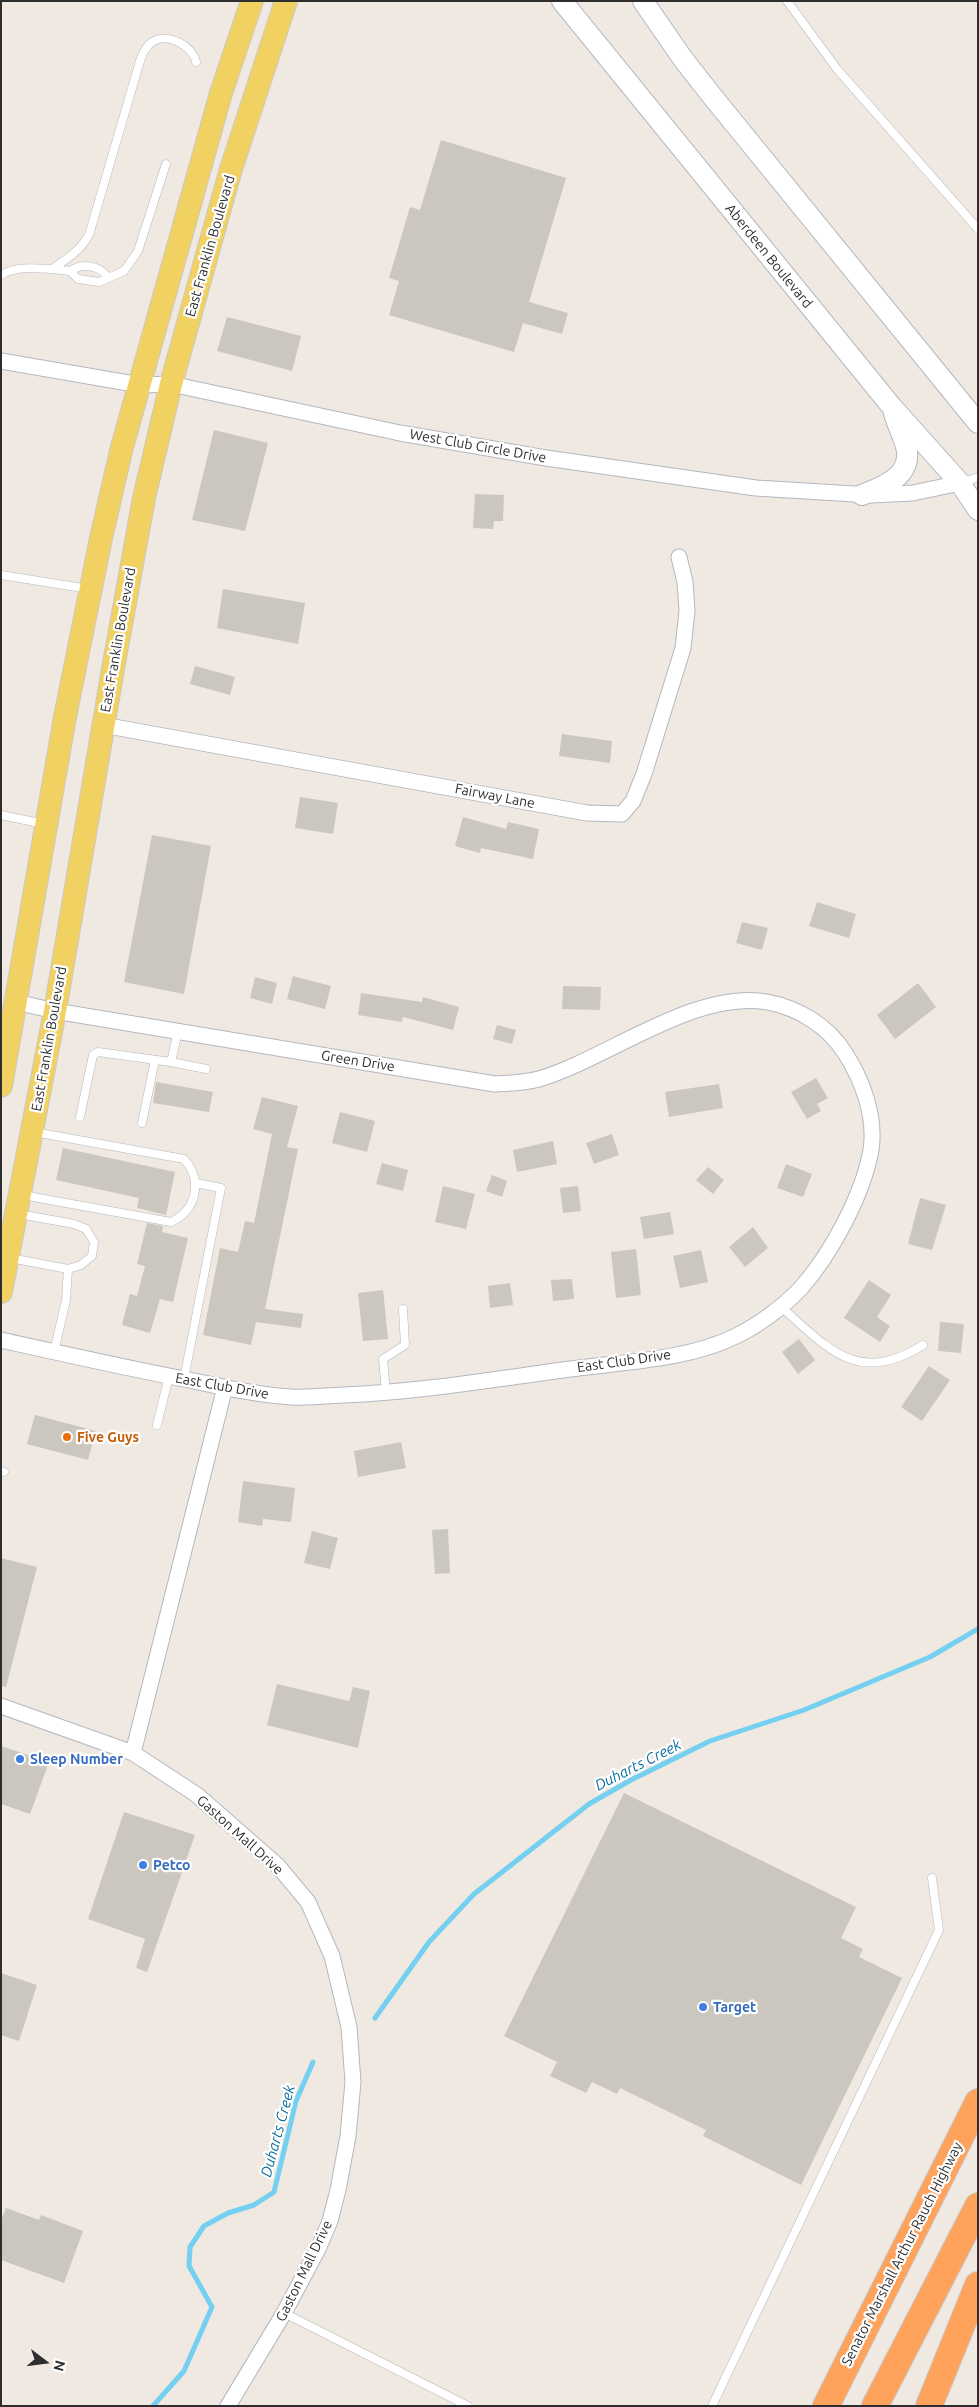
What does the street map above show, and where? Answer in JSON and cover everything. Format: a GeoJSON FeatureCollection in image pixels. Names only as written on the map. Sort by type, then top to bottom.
{"type":"FeatureCollection","features":[{"type":"Feature","properties":{"kind":"highway","name":"Senator Marshall Arthur Rauch Highway"},"geometry":{"type":"LineString","coordinates":[[826,2406],[978,2102]]}},
{"type":"Feature","properties":{"kind":"highway"},"geometry":{"type":"LineString","coordinates":[[875,2406],[978,2206]]}},
{"type":"Feature","properties":{"kind":"highway"},"geometry":{"type":"LineString","coordinates":[[929,2406],[978,2285]]}},
{"type":"Feature","properties":{"kind":"main road"},"geometry":{"type":"LineString","coordinates":[[1,1086],[12,1001],[90,590],[122,448],[221,93],[252,1]]}},
{"type":"Feature","properties":{"kind":"main road","name":"East Franklin Boulevard"},"geometry":{"type":"LineString","coordinates":[[1,1292],[55,1011],[103,725],[144,498],[171,384],[231,169],[286,1]]}},
{"type":"Feature","properties":{"kind":"main road","name":"Aberdeen Boulevard"},"geometry":{"type":"LineString","coordinates":[[562,1],[892,407],[969,480],[978,510]]}},
{"type":"Feature","properties":{"kind":"main road"},"geometry":{"type":"LineString","coordinates":[[643,1],[706,88],[978,423]]}},
{"type":"Feature","properties":{"kind":"main road"},"geometry":{"type":"LineString","coordinates":[[862,495],[893,482],[901,472],[906,460],[907,451],[892,407]]}},
{"type":"Feature","properties":{"kind":"street","name":"West Club Circle Drive"},"geometry":{"type":"LineString","coordinates":[[1,361],[140,385],[171,384],[400,433],[546,458],[756,488],[862,495],[913,493],[969,480]]}},
{"type":"Feature","properties":{"kind":"street","name":"Fairway Lane"},"geometry":{"type":"LineString","coordinates":[[103,725],[587,813],[622,814],[633,801],[644,774],[683,648],[687,611],[685,582],[680,557]]}},
{"type":"Feature","properties":{"kind":"street","name":"Green Drive"},"geometry":{"type":"LineString","coordinates":[[12,1001],[55,1011],[495,1084],[544,1077],[689,1013]]}},
{"type":"Feature","properties":{"kind":"street","name":"East Club Drive"},"geometry":{"type":"LineString","coordinates":[[1,1340],[177,1378],[291,1397],[386,1392],[643,1360],[699,1349],[736,1336],[780,1306],[800,1289],[824,1257],[860,1186],[871,1149],[870,1109],[857,1071],[835,1037],[804,1014],[766,1002],[726,1002],[689,1013]]}},
{"type":"Feature","properties":{"kind":"street"},"geometry":{"type":"LineString","coordinates":[[133,1753],[225,1387]]}},
{"type":"Feature","properties":{"kind":"street","name":"Gaston Mall Drive"},"geometry":{"type":"LineString","coordinates":[[1,1706],[133,1753],[196,1795],[278,1866],[308,1902],[332,1956],[349,2027],[353,2082],[348,2136],[330,2221],[284,2314],[228,2406]]}},
{"type":"Feature","properties":{"kind":"lane"},"geometry":{"type":"LineString","coordinates":[[788,1],[837,69],[978,229]]}},
{"type":"Feature","properties":{"kind":"lane"},"geometry":{"type":"LineString","coordinates":[[52,270],[73,255],[83,245],[88,234],[140,61],[148,46],[154,40],[164,39],[182,44],[190,49],[196,62]]}},
{"type":"Feature","properties":{"kind":"lane"},"geometry":{"type":"LineString","coordinates":[[1,275],[7,272],[30,268],[70,271],[79,266],[101,269],[108,276],[115,277],[124,271],[138,251],[166,164]]}},
{"type":"Feature","properties":{"kind":"lane"},"geometry":{"type":"LineString","coordinates":[[70,271],[78,279],[99,282],[108,276]]}},
{"type":"Feature","properties":{"kind":"lane"},"geometry":{"type":"LineString","coordinates":[[1,575],[90,590]]}},
{"type":"Feature","properties":{"kind":"lane"},"geometry":{"type":"LineString","coordinates":[[1,815],[46,825]]}},
{"type":"Feature","properties":{"kind":"lane"},"geometry":{"type":"LineString","coordinates":[[171,1062],[178,1031]]}},
{"type":"Feature","properties":{"kind":"lane"},"geometry":{"type":"LineString","coordinates":[[80,1117],[93,1055],[98,1052],[171,1062],[206,1070]]}},
{"type":"Feature","properties":{"kind":"lane"},"geometry":{"type":"LineString","coordinates":[[142,1123],[155,1060]]}},
{"type":"Feature","properties":{"kind":"lane"},"geometry":{"type":"LineString","coordinates":[[18,1204],[171,1222],[181,1217],[191,1204],[196,1183],[193,1169],[184,1159],[32,1131]]}},
{"type":"Feature","properties":{"kind":"lane"},"geometry":{"type":"LineString","coordinates":[[157,1425],[177,1378],[221,1188],[196,1183]]}},
{"type":"Feature","properties":{"kind":"lane"},"geometry":{"type":"LineString","coordinates":[[8,1257],[68,1269],[81,1265],[92,1256],[94,1242],[86,1229],[18,1204]]}},
{"type":"Feature","properties":{"kind":"lane"},"geometry":{"type":"LineString","coordinates":[[54,1352],[66,1300],[68,1269]]}},
{"type":"Feature","properties":{"kind":"lane"},"geometry":{"type":"LineString","coordinates":[[780,1306],[823,1344],[838,1354],[861,1363],[881,1363],[903,1357],[923,1344]]}},
{"type":"Feature","properties":{"kind":"lane"},"geometry":{"type":"LineString","coordinates":[[386,1392],[383,1359],[405,1345],[403,1309]]}},
{"type":"Feature","properties":{"kind":"lane"},"geometry":{"type":"LineString","coordinates":[[712,2406],[939,1930],[932,1878]]}},
{"type":"Feature","properties":{"kind":"lane"},"geometry":{"type":"LineString","coordinates":[[284,2314],[468,2406]]}},
{"type":"Feature","properties":{"kind":"building"},"geometry":{"type":"Polygon","coordinates":[[[441,140],[566,178],[529,302],[568,313],[562,334],[523,323],[514,352],[389,315],[399,281],[389,278],[410,207],[420,210],[441,140]]]}},
{"type":"Feature","properties":{"kind":"building"},"geometry":{"type":"Polygon","coordinates":[[[227,317],[301,336],[292,371],[217,351],[227,317]]]}},
{"type":"Feature","properties":{"kind":"building"},"geometry":{"type":"Polygon","coordinates":[[[214,430],[268,443],[245,531],[192,520],[214,430]]]}},
{"type":"Feature","properties":{"kind":"building"},"geometry":{"type":"Polygon","coordinates":[[[475,494],[504,495],[503,521],[494,521],[493,529],[473,528],[475,494]]]}},
{"type":"Feature","properties":{"kind":"building"},"geometry":{"type":"Polygon","coordinates":[[[223,589],[305,603],[298,644],[217,628],[223,589]]]}},
{"type":"Feature","properties":{"kind":"building"},"geometry":{"type":"Polygon","coordinates":[[[195,666],[235,677],[230,695],[190,684],[195,666]]]}},
{"type":"Feature","properties":{"kind":"building"},"geometry":{"type":"Polygon","coordinates":[[[562,734],[612,741],[610,763],[559,756],[562,734]]]}},
{"type":"Feature","properties":{"kind":"building"},"geometry":{"type":"Polygon","coordinates":[[[300,797],[338,803],[333,834],[295,828],[300,797]]]}},
{"type":"Feature","properties":{"kind":"building"},"geometry":{"type":"Polygon","coordinates":[[[463,817],[506,829],[508,822],[539,829],[533,859],[481,848],[480,853],[455,846],[463,817]]]}},
{"type":"Feature","properties":{"kind":"building"},"geometry":{"type":"Polygon","coordinates":[[[152,835],[211,846],[184,994],[124,982],[152,835]]]}},
{"type":"Feature","properties":{"kind":"building"},"geometry":{"type":"Polygon","coordinates":[[[817,902],[856,914],[849,938],[809,926],[817,902]]]}},
{"type":"Feature","properties":{"kind":"building"},"geometry":{"type":"Polygon","coordinates":[[[742,922],[768,928],[762,950],[736,943],[742,922]]]}},
{"type":"Feature","properties":{"kind":"building"},"geometry":{"type":"Polygon","coordinates":[[[293,976],[331,986],[325,1009],[287,999],[293,976]]]}},
{"type":"Feature","properties":{"kind":"building"},"geometry":{"type":"Polygon","coordinates":[[[255,977],[277,983],[272,1004],[250,998],[255,977]]]}},
{"type":"Feature","properties":{"kind":"building"},"geometry":{"type":"Polygon","coordinates":[[[918,983],[936,1007],[895,1039],[877,1015],[918,983]]]}},
{"type":"Feature","properties":{"kind":"building"},"geometry":{"type":"Polygon","coordinates":[[[563,986],[601,987],[600,1010],[562,1009],[563,986]]]}},
{"type":"Feature","properties":{"kind":"building"},"geometry":{"type":"Polygon","coordinates":[[[361,993],[422,1002],[423,997],[459,1007],[453,1030],[403,1017],[402,1022],[358,1015],[361,993]]]}},
{"type":"Feature","properties":{"kind":"building"},"geometry":{"type":"Polygon","coordinates":[[[497,1025],[516,1030],[512,1044],[493,1039],[497,1025]]]}},
{"type":"Feature","properties":{"kind":"building"},"geometry":{"type":"Polygon","coordinates":[[[816,1078],[828,1098],[817,1104],[821,1111],[807,1119],[791,1092],[816,1078]]]}},
{"type":"Feature","properties":{"kind":"building"},"geometry":{"type":"Polygon","coordinates":[[[156,1082],[213,1092],[209,1112],[153,1103],[156,1082]]]}},
{"type":"Feature","properties":{"kind":"building"},"geometry":{"type":"Polygon","coordinates":[[[719,1084],[723,1108],[669,1117],[665,1092],[719,1084]]]}},
{"type":"Feature","properties":{"kind":"building"},"geometry":{"type":"Polygon","coordinates":[[[262,1097],[298,1106],[287,1147],[298,1149],[265,1309],[303,1314],[301,1328],[256,1322],[251,1345],[203,1335],[220,1248],[238,1252],[245,1221],[254,1223],[272,1134],[253,1129],[262,1097]]]}},
{"type":"Feature","properties":{"kind":"building"},"geometry":{"type":"Polygon","coordinates":[[[340,1112],[375,1121],[367,1152],[332,1143],[340,1112]]]}},
{"type":"Feature","properties":{"kind":"building"},"geometry":{"type":"Polygon","coordinates":[[[612,1134],[619,1155],[594,1164],[586,1143],[612,1134]]]}},
{"type":"Feature","properties":{"kind":"building"},"geometry":{"type":"Polygon","coordinates":[[[553,1141],[557,1164],[517,1172],[513,1150],[553,1141]]]}},
{"type":"Feature","properties":{"kind":"building"},"geometry":{"type":"Polygon","coordinates":[[[63,1148],[175,1172],[166,1215],[137,1208],[139,1198],[56,1180],[63,1148]]]}},
{"type":"Feature","properties":{"kind":"building"},"geometry":{"type":"Polygon","coordinates":[[[382,1163],[408,1170],[403,1191],[376,1184],[382,1163]]]}},
{"type":"Feature","properties":{"kind":"building"},"geometry":{"type":"Polygon","coordinates":[[[786,1164],[812,1174],[803,1197],[777,1188],[786,1164]]]}},
{"type":"Feature","properties":{"kind":"building"},"geometry":{"type":"Polygon","coordinates":[[[708,1167],[724,1180],[713,1194],[696,1180],[708,1167]]]}},
{"type":"Feature","properties":{"kind":"building"},"geometry":{"type":"Polygon","coordinates":[[[492,1175],[507,1181],[502,1197],[486,1191],[492,1175]]]}},
{"type":"Feature","properties":{"kind":"building"},"geometry":{"type":"Polygon","coordinates":[[[443,1186],[475,1194],[466,1229],[435,1222],[443,1186]]]}},
{"type":"Feature","properties":{"kind":"building"},"geometry":{"type":"Polygon","coordinates":[[[578,1186],[581,1211],[563,1213],[560,1188],[578,1186]]]}},
{"type":"Feature","properties":{"kind":"building"},"geometry":{"type":"Polygon","coordinates":[[[920,1198],[946,1205],[932,1250],[908,1244],[920,1198]]]}},
{"type":"Feature","properties":{"kind":"building"},"geometry":{"type":"Polygon","coordinates":[[[670,1212],[674,1234],[644,1239],[640,1217],[670,1212]]]}},
{"type":"Feature","properties":{"kind":"building"},"geometry":{"type":"Polygon","coordinates":[[[147,1223],[163,1226],[162,1232],[188,1238],[173,1302],[160,1299],[150,1333],[122,1325],[130,1294],[137,1296],[145,1266],[137,1264],[147,1223]]]}},
{"type":"Feature","properties":{"kind":"building"},"geometry":{"type":"Polygon","coordinates":[[[753,1227],[768,1248],[745,1267],[729,1247],[753,1227]]]}},
{"type":"Feature","properties":{"kind":"building"},"geometry":{"type":"Polygon","coordinates":[[[636,1249],[641,1295],[616,1298],[611,1252],[636,1249]]]}},
{"type":"Feature","properties":{"kind":"building"},"geometry":{"type":"Polygon","coordinates":[[[701,1250],[708,1282],[680,1288],[673,1256],[701,1250]]]}},
{"type":"Feature","properties":{"kind":"building"},"geometry":{"type":"Polygon","coordinates":[[[572,1279],[574,1299],[553,1301],[551,1280],[572,1279]]]}},
{"type":"Feature","properties":{"kind":"building"},"geometry":{"type":"Polygon","coordinates":[[[869,1280],[891,1295],[877,1317],[890,1326],[880,1342],[844,1318],[869,1280]]]}},
{"type":"Feature","properties":{"kind":"building"},"geometry":{"type":"Polygon","coordinates":[[[510,1283],[513,1305],[490,1308],[488,1286],[510,1283]]]}},
{"type":"Feature","properties":{"kind":"building"},"geometry":{"type":"Polygon","coordinates":[[[383,1290],[388,1339],[363,1341],[358,1293],[383,1290]]]}},
{"type":"Feature","properties":{"kind":"building"},"geometry":{"type":"Polygon","coordinates":[[[940,1322],[964,1324],[961,1353],[938,1351],[940,1322]]]}},
{"type":"Feature","properties":{"kind":"building"},"geometry":{"type":"Polygon","coordinates":[[[799,1339],[815,1360],[798,1374],[782,1352],[799,1339]]]}},
{"type":"Feature","properties":{"kind":"building"},"geometry":{"type":"Polygon","coordinates":[[[929,1366],[950,1380],[922,1421],[901,1407],[929,1366]]]}},
{"type":"Feature","properties":{"kind":"building"},"geometry":{"type":"Polygon","coordinates":[[[35,1415],[96,1431],[88,1460],[27,1444],[35,1415]]]}},
{"type":"Feature","properties":{"kind":"building"},"geometry":{"type":"Polygon","coordinates":[[[401,1442],[406,1468],[358,1477],[354,1451],[401,1442]]]}},
{"type":"Feature","properties":{"kind":"building"},"geometry":{"type":"Polygon","coordinates":[[[243,1481],[295,1488],[291,1522],[263,1519],[262,1526],[238,1522],[243,1481]]]}},
{"type":"Feature","properties":{"kind":"building"},"geometry":{"type":"Polygon","coordinates":[[[448,1529],[450,1573],[435,1574],[432,1530],[448,1529]]]}},
{"type":"Feature","properties":{"kind":"building"},"geometry":{"type":"Polygon","coordinates":[[[312,1531],[338,1538],[330,1569],[304,1563],[312,1531]]]}},
{"type":"Feature","properties":{"kind":"building"},"geometry":{"type":"Polygon","coordinates":[[[1,1558],[37,1567],[6,1687],[1,1686],[1,1558]]]}},
{"type":"Feature","properties":{"kind":"building"},"geometry":{"type":"Polygon","coordinates":[[[277,1684],[349,1701],[353,1687],[370,1691],[358,1748],[267,1725],[277,1684]]]}},
{"type":"Feature","properties":{"kind":"building"},"geometry":{"type":"Polygon","coordinates":[[[1,1746],[49,1762],[30,1814],[1,1804],[1,1746]]]}},
{"type":"Feature","properties":{"kind":"building","name":"Target"},"geometry":{"type":"Polygon","coordinates":[[[624,1793],[856,1907],[841,1938],[863,1949],[859,1957],[902,1978],[801,2185],[703,2136],[706,2130],[620,2088],[617,2094],[592,2082],[586,2093],[550,2076],[557,2062],[504,2036],[624,1793]]]}},
{"type":"Feature","properties":{"kind":"building"},"geometry":{"type":"Polygon","coordinates":[[[124,1812],[195,1835],[147,1972],[136,1968],[145,1939],[88,1919],[124,1812]]]}},
{"type":"Feature","properties":{"kind":"building"},"geometry":{"type":"Polygon","coordinates":[[[1,1973],[37,1985],[19,2041],[1,2035],[1,1973]]]}},
{"type":"Feature","properties":{"kind":"building"},"geometry":{"type":"Polygon","coordinates":[[[6,2208],[39,2220],[41,2215],[83,2231],[64,2283],[1,2260],[1,2220],[6,2208]]]}},
{"type":"Feature","properties":{"kind":"waterway","name":"Duharts Creek"},"geometry":{"type":"LineString","coordinates":[[375,2018],[429,1942],[474,1894],[589,1804],[631,1780],[710,1741],[804,1710],[930,1657],[978,1629]]}},
{"type":"Feature","properties":{"kind":"waterway","name":"Duharts Creek"},"geometry":{"type":"LineString","coordinates":[[153,2406],[184,2371],[212,2307],[189,2266],[190,2247],[204,2226],[228,2213],[254,2205],[274,2192],[296,2101],[313,2062]]}},
{"type":"Feature","properties":{"kind":"place","name":"Five Guys"},"geometry":{"type":"Point","coordinates":[67,1437]}},
{"type":"Feature","properties":{"kind":"place","name":"Sleep Number"},"geometry":{"type":"Point","coordinates":[20,1759]}},
{"type":"Feature","properties":{"kind":"place","name":"Petco"},"geometry":{"type":"Point","coordinates":[143,1865]}},
{"type":"Feature","properties":{"kind":"place","name":"Target"},"geometry":{"type":"Point","coordinates":[703,2007]}}]}
